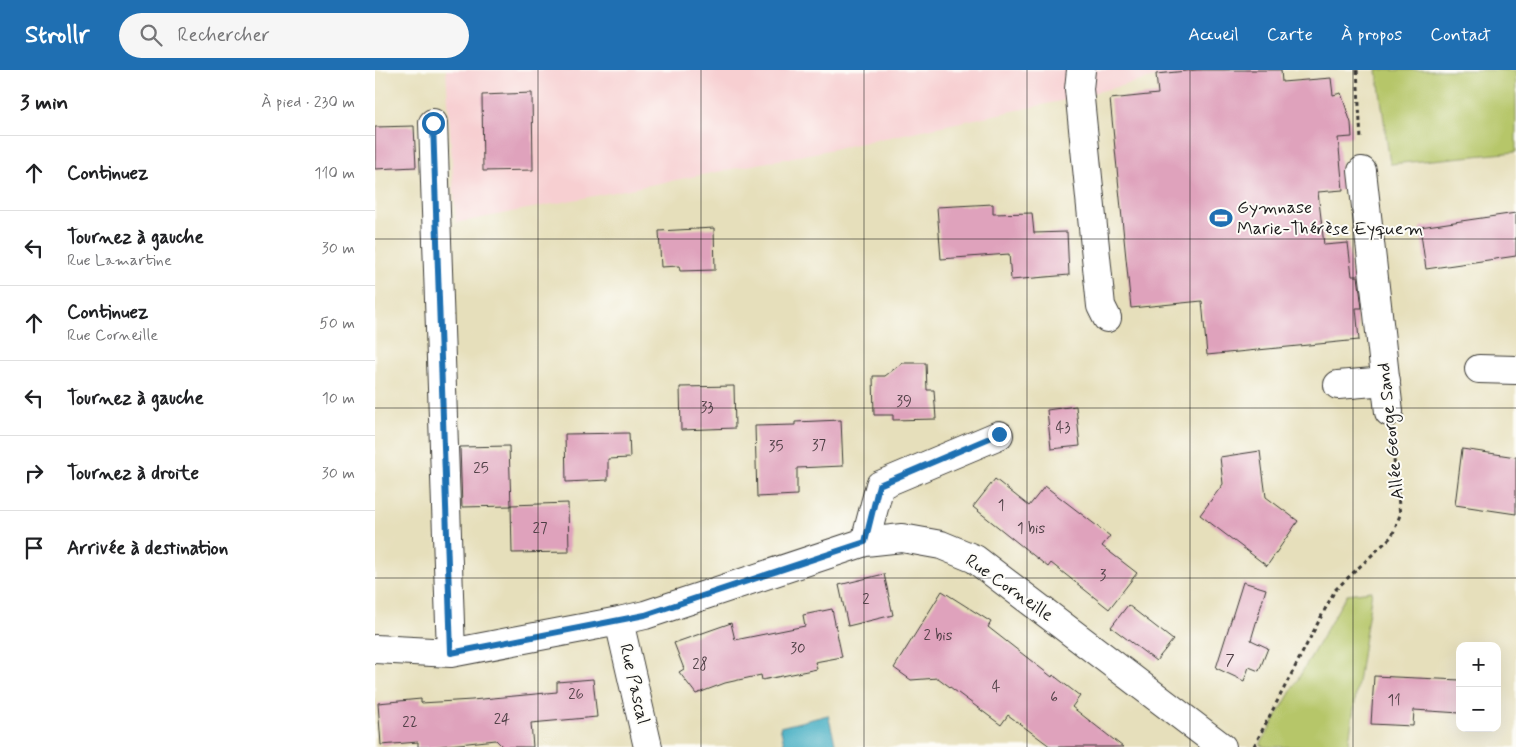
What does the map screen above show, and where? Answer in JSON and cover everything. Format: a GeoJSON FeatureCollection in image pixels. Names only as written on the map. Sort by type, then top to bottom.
{"type":"FeatureCollection","features":[{"type":"Feature","properties":{"kind":"street"},"geometry":{"type":"LineString","coordinates":[[1081,70],[1079,89],[1101,306],[1107,318]]}},
{"type":"Feature","properties":{"kind":"street"},"geometry":{"type":"LineString","coordinates":[[433,123],[451,653]]}},
{"type":"Feature","properties":{"kind":"street","name":"Allée George Sand"},"geometry":{"type":"LineString","coordinates":[[1363,171],[1389,412]]}},
{"type":"Feature","properties":{"kind":"street"},"geometry":{"type":"LineString","coordinates":[[1479,369],[1516,370]]}},
{"type":"Feature","properties":{"kind":"street"},"geometry":{"type":"LineString","coordinates":[[1338,385],[1385,381]]}},
{"type":"Feature","properties":{"kind":"street"},"geometry":{"type":"LineString","coordinates":[[865,542],[879,485],[999,434]]}},
{"type":"Feature","properties":{"kind":"street","name":"Rue Corneille"},"geometry":{"type":"LineString","coordinates":[[375,649],[451,653],[619,621],[645,615],[865,542],[902,538],[941,544],[975,559],[1222,747]]}},
{"type":"Feature","properties":{"kind":"street","name":"Rue Pascal"},"geometry":{"type":"LineString","coordinates":[[619,621],[648,747]]}},
{"type":"Feature","properties":{"kind":"path"},"geometry":{"type":"LineString","coordinates":[[1357,70],[1363,171]]}},
{"type":"Feature","properties":{"kind":"path","name":"Allée George Sand"},"geometry":{"type":"LineString","coordinates":[[1253,747],[1335,590],[1392,536],[1400,515],[1389,412]]}},
{"type":"Feature","properties":{"kind":"shaded area"},"geometry":{"type":"Polygon","coordinates":[[[446,70],[1184,70],[1061,101],[819,152],[456,223],[446,70]]]}},
{"type":"Feature","properties":{"kind":"green space"},"geometry":{"type":"Polygon","coordinates":[[[1377,70],[1516,70],[1516,152],[1390,164],[1377,70]]]}},
{"type":"Feature","properties":{"kind":"green space"},"geometry":{"type":"Polygon","coordinates":[[[1372,591],[1348,747],[1265,747],[1260,745],[1347,594],[1372,591]]]}},
{"type":"Feature","properties":{"kind":"water"},"geometry":{"type":"Polygon","coordinates":[[[828,715],[836,746],[785,747],[780,727],[828,715]]]}},
{"type":"Feature","properties":{"kind":"building","name":"Gymnase Marie-Thérèse Eyquem"},"geometry":{"type":"Polygon","coordinates":[[[1197,70],[1281,70],[1282,82],[1331,78],[1333,95],[1341,93],[1351,123],[1352,137],[1338,138],[1343,190],[1318,192],[1324,245],[1348,243],[1352,276],[1358,276],[1362,308],[1356,308],[1359,340],[1207,355],[1202,301],[1131,308],[1110,99],[1158,94],[1156,74],[1197,70]]]}},
{"type":"Feature","properties":{"kind":"building"},"geometry":{"type":"Polygon","coordinates":[[[532,93],[533,170],[483,171],[482,95],[532,93]]]}},
{"type":"Feature","properties":{"kind":"building"},"geometry":{"type":"Polygon","coordinates":[[[414,126],[416,167],[375,169],[375,127],[414,126]]]}},
{"type":"Feature","properties":{"kind":"building"},"geometry":{"type":"Polygon","coordinates":[[[993,204],[993,214],[1032,213],[1034,233],[1067,232],[1069,275],[1011,280],[1009,254],[941,259],[937,207],[993,204]]]}},
{"type":"Feature","properties":{"kind":"building"},"geometry":{"type":"Polygon","coordinates":[[[1516,213],[1516,256],[1426,269],[1420,227],[1516,213]]]}},
{"type":"Feature","properties":{"kind":"building"},"geometry":{"type":"Polygon","coordinates":[[[714,228],[715,270],[680,271],[679,266],[661,267],[659,231],[714,228]]]}},
{"type":"Feature","properties":{"kind":"building"},"geometry":{"type":"Polygon","coordinates":[[[902,363],[926,363],[927,390],[934,390],[936,419],[893,420],[893,415],[874,415],[873,376],[885,376],[902,363]]]}},
{"type":"Feature","properties":{"kind":"building"},"geometry":{"type":"Polygon","coordinates":[[[734,386],[735,428],[681,430],[680,387],[734,386]]]}},
{"type":"Feature","properties":{"kind":"building"},"geometry":{"type":"Polygon","coordinates":[[[1076,406],[1080,446],[1051,449],[1047,410],[1076,406]]]}},
{"type":"Feature","properties":{"kind":"building"},"geometry":{"type":"Polygon","coordinates":[[[841,420],[843,466],[797,468],[797,495],[757,497],[755,426],[795,425],[795,422],[841,420]]]}},
{"type":"Feature","properties":{"kind":"building"},"geometry":{"type":"Polygon","coordinates":[[[629,433],[630,458],[608,459],[608,480],[566,482],[565,434],[629,433]]]}},
{"type":"Feature","properties":{"kind":"building"},"geometry":{"type":"Polygon","coordinates":[[[509,446],[511,506],[462,507],[460,447],[509,446]]]}},
{"type":"Feature","properties":{"kind":"building"},"geometry":{"type":"Polygon","coordinates":[[[1462,449],[1516,457],[1516,514],[1455,505],[1462,449]]]}},
{"type":"Feature","properties":{"kind":"building"},"geometry":{"type":"Polygon","coordinates":[[[1260,451],[1266,497],[1298,521],[1267,566],[1200,515],[1223,484],[1220,457],[1260,451]]]}},
{"type":"Feature","properties":{"kind":"building"},"geometry":{"type":"Polygon","coordinates":[[[995,479],[1029,506],[1045,486],[1110,536],[1102,546],[1137,573],[1109,609],[1051,563],[1048,567],[973,507],[995,479]]]}},
{"type":"Feature","properties":{"kind":"building"},"geometry":{"type":"Polygon","coordinates":[[[568,503],[569,552],[512,553],[511,505],[568,503]]]}},
{"type":"Feature","properties":{"kind":"building"},"geometry":{"type":"Polygon","coordinates":[[[884,574],[893,615],[848,626],[839,585],[884,574]]]}},
{"type":"Feature","properties":{"kind":"building"},"geometry":{"type":"Polygon","coordinates":[[[1243,582],[1266,589],[1251,640],[1268,648],[1259,671],[1249,667],[1244,681],[1216,668],[1243,582]]]}},
{"type":"Feature","properties":{"kind":"building"},"geometry":{"type":"Polygon","coordinates":[[[942,591],[991,622],[988,627],[1052,677],[1053,675],[1080,696],[1072,707],[1123,747],[1051,747],[1008,715],[1001,725],[938,678],[911,680],[894,668],[942,591]]]}},
{"type":"Feature","properties":{"kind":"building"},"geometry":{"type":"Polygon","coordinates":[[[1128,605],[1173,640],[1156,661],[1111,627],[1128,605]]]}},
{"type":"Feature","properties":{"kind":"building"},"geometry":{"type":"Polygon","coordinates":[[[832,609],[842,657],[815,662],[817,669],[762,680],[761,675],[725,683],[696,694],[679,672],[684,669],[674,643],[731,623],[735,640],[805,626],[803,615],[832,609]]]}},
{"type":"Feature","properties":{"kind":"building"},"geometry":{"type":"Polygon","coordinates":[[[1374,676],[1456,680],[1456,713],[1414,710],[1413,726],[1371,724],[1374,676]]]}},
{"type":"Feature","properties":{"kind":"building"},"geometry":{"type":"Polygon","coordinates":[[[593,679],[597,717],[531,723],[533,747],[503,747],[496,740],[431,747],[418,747],[418,742],[381,745],[378,703],[421,699],[421,703],[472,700],[557,692],[557,682],[593,679]]]}},
{"type":"Feature","properties":{"kind":"place","name":"Gymnase Marie-Thérèse Eyquem"},"geometry":{"type":"Point","coordinates":[1221,218]}},
{"type":"Feature","properties":{"kind":"route"},"geometry":{"type":"LineString","coordinates":[[433,123],[451,653],[645,615],[865,542],[879,485],[999,434]]}}]}
